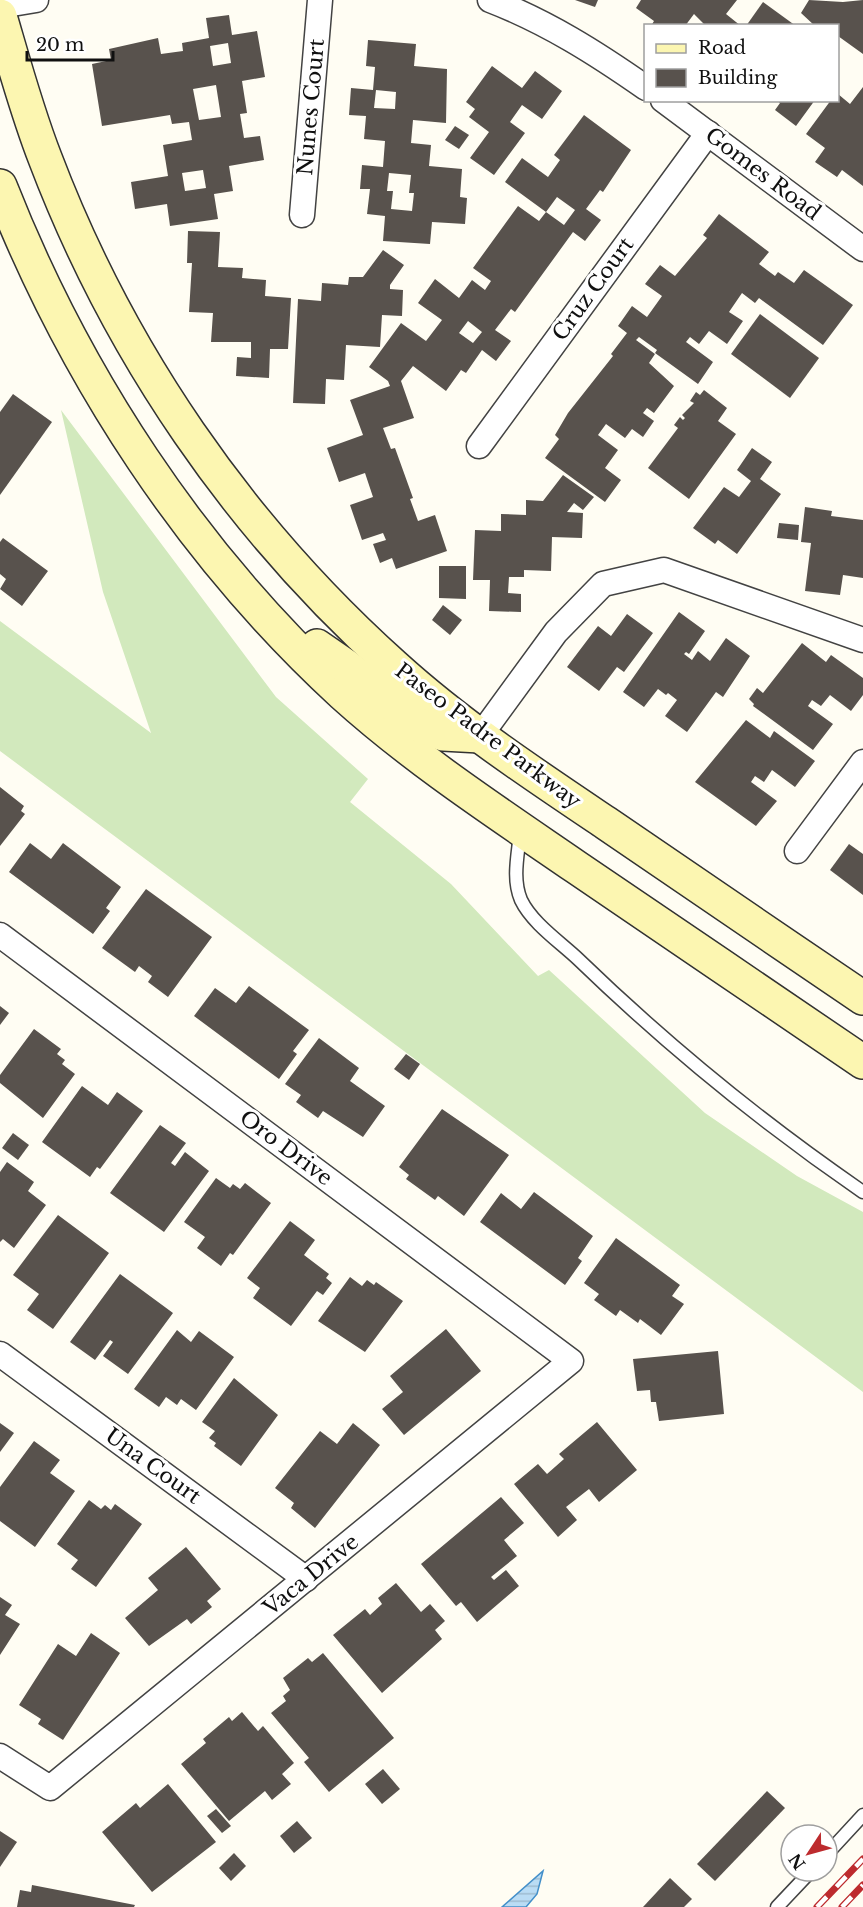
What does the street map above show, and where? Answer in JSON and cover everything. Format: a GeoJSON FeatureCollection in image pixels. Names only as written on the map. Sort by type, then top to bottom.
{"type":"FeatureCollection","features":[{"type":"Feature","properties":{"kind":"main road","name":"Paseo Padre Parkway"},"geometry":{"type":"LineString","coordinates":[[0,16],[34,130],[73,226],[123,327],[182,424],[245,511],[307,581],[395,668],[480,736],[863,998]]}},
{"type":"Feature","properties":{"kind":"main road"},"geometry":{"type":"LineString","coordinates":[[0,186],[46,291],[111,410],[200,538],[260,609],[325,676],[371,718],[444,776],[863,1062]]}},
{"type":"Feature","properties":{"kind":"main road"},"geometry":{"type":"LineString","coordinates":[[260,609],[346,666],[418,725],[443,734],[480,736]]}},
{"type":"Feature","properties":{"kind":"street"},"geometry":{"type":"LineString","coordinates":[[0,6],[36,0]]}},
{"type":"Feature","properties":{"kind":"street","name":"Nunes Court"},"geometry":{"type":"LineString","coordinates":[[302,215],[320,0]]}},
{"type":"Feature","properties":{"kind":"street"},"geometry":{"type":"LineString","coordinates":[[490,0],[531,16],[592,50],[644,87]]}},
{"type":"Feature","properties":{"kind":"street","name":"Gomes Road"},"geometry":{"type":"LineString","coordinates":[[666,102],[863,249]]}},
{"type":"Feature","properties":{"kind":"street","name":"Cruz Court"},"geometry":{"type":"LineString","coordinates":[[479,446],[708,133]]}},
{"type":"Feature","properties":{"kind":"street"},"geometry":{"type":"LineString","coordinates":[[480,736],[556,632],[603,584],[664,570],[863,640]]}},
{"type":"Feature","properties":{"kind":"street"},"geometry":{"type":"LineString","coordinates":[[797,851],[863,762]]}},
{"type":"Feature","properties":{"kind":"street","name":"Oro Drive"},"geometry":{"type":"LineString","coordinates":[[0,935],[571,1361]]}},
{"type":"Feature","properties":{"kind":"street","name":"Una Court"},"geometry":{"type":"LineString","coordinates":[[0,1354],[306,1579]]}},
{"type":"Feature","properties":{"kind":"street","name":"Vaca Drive"},"geometry":{"type":"LineString","coordinates":[[0,1756],[50,1788],[571,1361]]}},
{"type":"Feature","properties":{"kind":"lane"},"geometry":{"type":"LineString","coordinates":[[520,829],[517,890],[531,914],[629,1008],[693,1064],[778,1132],[863,1192]]}},
{"type":"Feature","properties":{"kind":"lane"},"geometry":{"type":"LineString","coordinates":[[839,1841],[862,1817]]}},
{"type":"Feature","properties":{"kind":"lane"},"geometry":{"type":"LineString","coordinates":[[777,1907],[800,1883]]}},
{"type":"Feature","properties":{"kind":"green space"},"geometry":{"type":"Polygon","coordinates":[[[61,410],[276,697],[368,779],[350,802],[451,884],[538,976],[549,970],[705,1113],[797,1176],[863,1212],[863,1392],[0,751],[0,621],[151,733],[103,592],[61,410]]]}},
{"type":"Feature","properties":{"kind":"water"},"geometry":{"type":"Polygon","coordinates":[[[543,1871],[537,1894],[526,1907],[502,1907],[543,1871]]]}},
{"type":"Feature","properties":{"kind":"building"},"geometry":{"type":"Polygon","coordinates":[[[575,0],[598,0],[595,7],[575,0]]]}},
{"type":"Feature","properties":{"kind":"building"},"geometry":{"type":"Polygon","coordinates":[[[641,0],[737,0],[726,14],[738,24],[704,24],[694,14],[686,24],[652,24],[654,21],[636,8],[641,0]]]}},
{"type":"Feature","properties":{"kind":"building"},"geometry":{"type":"Polygon","coordinates":[[[809,0],[843,2],[863,0],[863,54],[839,37],[839,24],[813,24],[801,13],[809,0]]]}},
{"type":"Feature","properties":{"kind":"building"},"geometry":{"type":"Polygon","coordinates":[[[763,2],[793,24],[747,24],[763,2]]]}},
{"type":"Feature","properties":{"kind":"building"},"geometry":{"type":"Polygon","coordinates":[[[229,15],[232,35],[257,31],[265,77],[242,81],[247,113],[240,114],[244,138],[260,136],[264,160],[229,166],[233,191],[214,194],[218,219],[170,226],[167,204],[135,209],[131,182],[168,176],[163,145],[192,140],[189,122],[172,124],[170,115],[102,126],[92,64],[111,60],[109,49],[158,38],[161,54],[183,51],[182,43],[209,38],[206,18],[229,15]],[[228,43],[210,46],[213,66],[231,63],[228,43]],[[216,85],[193,89],[199,120],[221,117],[216,85]],[[203,170],[182,173],[185,191],[206,188],[203,170]]]}},
{"type":"Feature","properties":{"kind":"building"},"geometry":{"type":"Polygon","coordinates":[[[368,40],[416,44],[414,66],[447,69],[446,123],[413,120],[411,143],[431,145],[429,166],[462,169],[460,197],[467,198],[465,224],[432,222],[430,244],[383,241],[385,216],[367,214],[370,189],[360,189],[362,165],[383,167],[385,141],[364,139],[366,116],[349,115],[351,88],[373,90],[375,67],[366,66],[368,40]],[[376,90],[374,108],[395,109],[396,92],[376,90]],[[389,173],[387,191],[393,191],[391,209],[412,211],[414,193],[409,193],[411,175],[389,173]]]}},
{"type":"Feature","properties":{"kind":"building"},"geometry":{"type":"Polygon","coordinates":[[[492,66],[522,88],[535,71],[562,91],[542,119],[522,105],[510,122],[525,133],[494,175],[470,158],[489,132],[469,117],[475,109],[466,102],[492,66]]]}},
{"type":"Feature","properties":{"kind":"building"},"geometry":{"type":"Polygon","coordinates":[[[863,87],[863,186],[842,170],[837,177],[815,162],[825,148],[806,134],[830,102],[839,102],[839,95],[850,104],[863,87]]]}},
{"type":"Feature","properties":{"kind":"building"},"geometry":{"type":"Polygon","coordinates":[[[814,102],[796,126],[775,110],[780,103],[814,102]]]}},
{"type":"Feature","properties":{"kind":"building"},"geometry":{"type":"Polygon","coordinates":[[[584,115],[631,150],[603,192],[600,190],[586,209],[601,220],[585,241],[573,232],[515,312],[511,309],[495,330],[511,341],[496,361],[482,350],[466,373],[461,370],[446,391],[413,366],[401,381],[414,418],[383,428],[391,449],[395,448],[413,498],[410,499],[418,521],[435,515],[447,551],[396,569],[392,558],[380,563],[373,544],[386,540],[383,533],[362,540],[350,505],[373,497],[365,473],[339,482],[327,448],[363,435],[350,400],[390,386],[388,381],[369,367],[401,323],[426,341],[442,320],[418,303],[435,279],[459,298],[472,280],[485,290],[491,281],[473,268],[518,206],[539,221],[546,212],[505,182],[522,158],[548,177],[560,160],[554,155],[584,115]],[[557,197],[546,212],[564,225],[575,210],[557,197]],[[468,321],[459,333],[473,343],[482,332],[468,321]]]}},
{"type":"Feature","properties":{"kind":"building"},"geometry":{"type":"Polygon","coordinates":[[[455,126],[469,135],[459,149],[445,140],[455,126]]]}},
{"type":"Feature","properties":{"kind":"building"},"geometry":{"type":"Polygon","coordinates":[[[719,214],[769,252],[759,264],[775,276],[778,272],[794,283],[804,270],[853,305],[823,345],[759,298],[755,303],[742,293],[729,312],[743,321],[727,344],[709,331],[699,344],[690,337],[686,342],[713,362],[698,384],[655,353],[657,350],[639,337],[636,340],[655,354],[649,363],[674,386],[654,413],[647,408],[643,413],[654,421],[643,437],[632,429],[625,438],[606,424],[598,435],[618,450],[605,468],[621,480],[605,502],[545,458],[559,439],[555,435],[568,413],[613,356],[611,354],[627,333],[618,326],[632,306],[647,317],[662,296],[645,284],[660,265],[675,276],[707,238],[703,235],[719,214]]]}},
{"type":"Feature","properties":{"kind":"building"},"geometry":{"type":"Polygon","coordinates":[[[188,231],[220,232],[218,267],[243,268],[242,278],[266,280],[265,296],[291,298],[288,349],[270,349],[269,378],[236,376],[237,357],[251,358],[251,342],[211,342],[213,313],[189,312],[192,263],[187,263],[188,231]]]}},
{"type":"Feature","properties":{"kind":"building"},"geometry":{"type":"Polygon","coordinates":[[[383,250],[404,265],[390,285],[390,289],[403,290],[402,316],[382,315],[380,347],[346,345],[344,380],[326,379],[325,404],[293,403],[298,299],[321,301],[322,283],[348,285],[349,277],[363,277],[383,250]]]}},
{"type":"Feature","properties":{"kind":"building"},"geometry":{"type":"Polygon","coordinates":[[[760,314],[819,358],[790,398],[731,354],[760,314]]]}},
{"type":"Feature","properties":{"kind":"building"},"geometry":{"type":"Polygon","coordinates":[[[704,390],[727,408],[718,421],[736,434],[689,499],[648,468],[678,428],[674,425],[680,417],[683,420],[685,418],[682,415],[694,403],[690,401],[696,392],[700,395],[704,390]]]}},
{"type":"Feature","properties":{"kind":"building"},"geometry":{"type":"Polygon","coordinates":[[[13,394],[52,422],[0,495],[0,412],[13,394]]]}},
{"type":"Feature","properties":{"kind":"building"},"geometry":{"type":"Polygon","coordinates":[[[752,448],[772,462],[760,479],[781,494],[737,554],[718,540],[715,544],[693,528],[724,487],[739,497],[751,481],[737,470],[752,448]]]}},
{"type":"Feature","properties":{"kind":"building"},"geometry":{"type":"Polygon","coordinates":[[[563,475],[594,497],[583,510],[574,503],[567,512],[583,513],[582,538],[552,537],[551,571],[524,570],[524,577],[509,577],[508,593],[521,594],[521,612],[489,611],[490,580],[473,580],[475,530],[501,531],[501,514],[526,515],[526,500],[543,501],[563,475]]]}},
{"type":"Feature","properties":{"kind":"building"},"geometry":{"type":"Polygon","coordinates":[[[805,507],[832,511],[831,516],[863,520],[863,578],[843,575],[840,595],[805,591],[811,543],[801,542],[805,507]]]}},
{"type":"Feature","properties":{"kind":"building"},"geometry":{"type":"Polygon","coordinates":[[[779,523],[799,525],[798,540],[777,538],[779,523]]]}},
{"type":"Feature","properties":{"kind":"building"},"geometry":{"type":"Polygon","coordinates":[[[3,538],[48,571],[22,606],[0,589],[6,579],[0,574],[0,542],[3,538]]]}},
{"type":"Feature","properties":{"kind":"building"},"geometry":{"type":"Polygon","coordinates":[[[439,566],[466,566],[466,599],[439,598],[439,566]]]}},
{"type":"Feature","properties":{"kind":"building"},"geometry":{"type":"Polygon","coordinates":[[[443,605],[462,620],[450,635],[432,620],[443,605]]]}},
{"type":"Feature","properties":{"kind":"building"},"geometry":{"type":"Polygon","coordinates":[[[679,612],[705,631],[689,654],[686,652],[684,654],[692,660],[698,651],[710,661],[726,638],[750,656],[723,697],[716,692],[687,732],[665,716],[677,700],[668,693],[666,695],[658,689],[644,707],[623,692],[679,612]]]}},
{"type":"Feature","properties":{"kind":"building"},"geometry":{"type":"Polygon","coordinates":[[[627,614],[653,633],[624,672],[617,667],[599,691],[567,667],[598,626],[611,636],[627,614]]]}},
{"type":"Feature","properties":{"kind":"building"},"geometry":{"type":"Polygon","coordinates":[[[802,643],[826,662],[831,655],[863,678],[863,695],[851,711],[830,695],[821,706],[812,700],[808,706],[833,724],[813,750],[753,706],[754,704],[749,699],[757,688],[763,693],[802,643]]]}},
{"type":"Feature","properties":{"kind":"building"},"geometry":{"type":"Polygon","coordinates":[[[746,720],[770,738],[774,731],[815,761],[795,787],[772,770],[764,782],[755,776],[751,782],[777,801],[756,826],[695,782],[746,720]]]}},
{"type":"Feature","properties":{"kind":"building"},"geometry":{"type":"Polygon","coordinates":[[[0,787],[24,806],[21,811],[25,814],[0,846],[0,787]]]}},
{"type":"Feature","properties":{"kind":"building"},"geometry":{"type":"Polygon","coordinates":[[[30,843],[51,859],[63,843],[121,887],[106,908],[110,911],[93,934],[9,872],[30,843]]]}},
{"type":"Feature","properties":{"kind":"building"},"geometry":{"type":"Polygon","coordinates":[[[849,844],[863,854],[863,895],[830,870],[849,844]]]}},
{"type":"Feature","properties":{"kind":"building"},"geometry":{"type":"Polygon","coordinates":[[[146,889],[212,937],[168,997],[148,982],[152,976],[139,966],[135,972],[102,948],[146,889]]]}},
{"type":"Feature","properties":{"kind":"building"},"geometry":{"type":"Polygon","coordinates":[[[249,986],[309,1030],[293,1051],[297,1054],[279,1079],[194,1016],[215,988],[236,1003],[249,986]]]}},
{"type":"Feature","properties":{"kind":"building"},"geometry":{"type":"Polygon","coordinates":[[[0,1006],[9,1013],[0,1025],[0,1006]]]}},
{"type":"Feature","properties":{"kind":"building"},"geometry":{"type":"Polygon","coordinates":[[[34,1029],[61,1049],[57,1054],[65,1060],[62,1064],[75,1074],[43,1118],[0,1083],[0,1075],[34,1029]]]}},
{"type":"Feature","properties":{"kind":"building"},"geometry":{"type":"Polygon","coordinates":[[[319,1038],[359,1068],[350,1081],[385,1106],[363,1137],[323,1111],[318,1118],[296,1102],[301,1095],[285,1084],[319,1038]]]}},
{"type":"Feature","properties":{"kind":"building"},"geometry":{"type":"Polygon","coordinates":[[[406,1054],[420,1064],[409,1080],[394,1069],[406,1054]]]}},
{"type":"Feature","properties":{"kind":"building"},"geometry":{"type":"Polygon","coordinates":[[[82,1086],[108,1105],[117,1092],[143,1111],[100,1169],[97,1167],[90,1177],[42,1142],[82,1086]]]}},
{"type":"Feature","properties":{"kind":"building"},"geometry":{"type":"Polygon","coordinates":[[[442,1109],[509,1155],[464,1216],[438,1196],[435,1200],[406,1179],[409,1175],[399,1167],[442,1109]]]}},
{"type":"Feature","properties":{"kind":"building"},"geometry":{"type":"Polygon","coordinates":[[[160,1125],[186,1143],[171,1163],[175,1166],[185,1152],[209,1171],[164,1232],[110,1193],[160,1125]]]}},
{"type":"Feature","properties":{"kind":"building"},"geometry":{"type":"Polygon","coordinates":[[[13,1133],[29,1145],[18,1160],[2,1148],[13,1133]]]}},
{"type":"Feature","properties":{"kind":"building"},"geometry":{"type":"Polygon","coordinates":[[[7,1162],[34,1182],[28,1191],[46,1205],[14,1248],[3,1239],[0,1242],[0,1172],[7,1162]]]}},
{"type":"Feature","properties":{"kind":"building"},"geometry":{"type":"Polygon","coordinates":[[[216,1178],[230,1188],[233,1184],[240,1189],[245,1183],[271,1203],[233,1255],[230,1253],[221,1266],[197,1248],[205,1237],[184,1222],[216,1178]]]}},
{"type":"Feature","properties":{"kind":"building"},"geometry":{"type":"Polygon","coordinates":[[[534,1192],[593,1236],[578,1258],[582,1261],[565,1285],[480,1222],[501,1193],[521,1209],[534,1192]]]}},
{"type":"Feature","properties":{"kind":"building"},"geometry":{"type":"Polygon","coordinates":[[[58,1215],[109,1253],[53,1329],[27,1310],[39,1294],[13,1275],[58,1215]]]}},
{"type":"Feature","properties":{"kind":"building"},"geometry":{"type":"Polygon","coordinates":[[[290,1221],[315,1240],[304,1255],[329,1274],[326,1278],[332,1283],[323,1295],[317,1291],[291,1326],[253,1298],[260,1288],[247,1278],[290,1221]]]}},
{"type":"Feature","properties":{"kind":"building"},"geometry":{"type":"Polygon","coordinates":[[[616,1238],[680,1285],[672,1296],[684,1304],[661,1335],[640,1319],[638,1323],[620,1310],[616,1316],[594,1300],[599,1294],[584,1283],[616,1238]]]}},
{"type":"Feature","properties":{"kind":"building"},"geometry":{"type":"Polygon","coordinates":[[[120,1274],[173,1313],[128,1374],[103,1356],[113,1342],[110,1340],[95,1360],[70,1342],[120,1274]]]}},
{"type":"Feature","properties":{"kind":"building"},"geometry":{"type":"Polygon","coordinates":[[[350,1277],[362,1286],[367,1280],[374,1285],[376,1282],[403,1301],[365,1352],[318,1321],[350,1277]]]}},
{"type":"Feature","properties":{"kind":"building"},"geometry":{"type":"Polygon","coordinates":[[[446,1329],[481,1371],[404,1435],[382,1409],[403,1392],[390,1376],[446,1329]]]}},
{"type":"Feature","properties":{"kind":"building"},"geometry":{"type":"Polygon","coordinates":[[[177,1330],[191,1342],[199,1331],[234,1357],[196,1410],[181,1399],[177,1405],[166,1397],[159,1407],[134,1389],[177,1330]]]}},
{"type":"Feature","properties":{"kind":"building"},"geometry":{"type":"Polygon","coordinates":[[[718,1351],[724,1414],[659,1421],[656,1402],[651,1402],[650,1390],[637,1391],[633,1359],[718,1351]]]}},
{"type":"Feature","properties":{"kind":"building"},"geometry":{"type":"Polygon","coordinates":[[[234,1378],[278,1415],[241,1466],[214,1446],[216,1443],[209,1438],[215,1431],[202,1422],[234,1378]]]}},
{"type":"Feature","properties":{"kind":"building"},"geometry":{"type":"Polygon","coordinates":[[[597,1422],[637,1470],[599,1502],[589,1489],[566,1507],[577,1520],[558,1537],[514,1484],[538,1464],[547,1474],[564,1459],[559,1454],[597,1422]]]}},
{"type":"Feature","properties":{"kind":"building"},"geometry":{"type":"Polygon","coordinates":[[[0,1423],[14,1433],[0,1452],[0,1423]]]}},
{"type":"Feature","properties":{"kind":"building"},"geometry":{"type":"Polygon","coordinates":[[[353,1423],[380,1445],[315,1528],[291,1508],[294,1503],[275,1488],[320,1431],[337,1444],[353,1423]]]}},
{"type":"Feature","properties":{"kind":"building"},"geometry":{"type":"Polygon","coordinates":[[[34,1441],[60,1460],[50,1473],[75,1491],[35,1547],[0,1521],[0,1487],[34,1441]]]}},
{"type":"Feature","properties":{"kind":"building"},"geometry":{"type":"Polygon","coordinates":[[[501,1497],[524,1523],[504,1540],[517,1556],[491,1577],[494,1580],[506,1570],[519,1586],[477,1622],[461,1602],[456,1606],[421,1564],[501,1497]]]}},
{"type":"Feature","properties":{"kind":"building"},"geometry":{"type":"Polygon","coordinates":[[[89,1500],[101,1509],[105,1505],[111,1510],[115,1504],[142,1524],[96,1587],[71,1569],[78,1560],[57,1544],[89,1500]]]}},
{"type":"Feature","properties":{"kind":"building"},"geometry":{"type":"Polygon","coordinates":[[[186,1547],[221,1589],[207,1601],[212,1607],[191,1624],[187,1619],[149,1646],[125,1618],[158,1590],[148,1578],[186,1547]]]}},
{"type":"Feature","properties":{"kind":"building"},"geometry":{"type":"Polygon","coordinates":[[[396,1583],[421,1612],[430,1604],[445,1621],[435,1630],[442,1639],[382,1693],[333,1635],[365,1609],[370,1615],[382,1604],[378,1598],[396,1583]]]}},
{"type":"Feature","properties":{"kind":"building"},"geometry":{"type":"Polygon","coordinates":[[[0,1597],[12,1605],[5,1615],[20,1624],[0,1655],[0,1597]]]}},
{"type":"Feature","properties":{"kind":"building"},"geometry":{"type":"Polygon","coordinates":[[[91,1633],[120,1653],[63,1740],[38,1724],[41,1719],[19,1705],[58,1644],[76,1656],[91,1633]]]}},
{"type":"Feature","properties":{"kind":"building"},"geometry":{"type":"Polygon","coordinates":[[[323,1653],[394,1738],[329,1792],[304,1762],[309,1758],[271,1713],[286,1701],[283,1696],[290,1690],[283,1678],[308,1658],[312,1662],[323,1653]]]}},
{"type":"Feature","properties":{"kind":"building"},"geometry":{"type":"Polygon","coordinates":[[[242,1712],[258,1731],[263,1726],[294,1763],[282,1774],[291,1784],[272,1800],[265,1791],[229,1821],[181,1764],[206,1743],[203,1739],[229,1717],[232,1721],[242,1712]]]}},
{"type":"Feature","properties":{"kind":"building"},"geometry":{"type":"Polygon","coordinates":[[[383,1769],[400,1789],[382,1804],[365,1784],[383,1769]]]}},
{"type":"Feature","properties":{"kind":"building"},"geometry":{"type":"Polygon","coordinates":[[[168,1784],[216,1842],[152,1892],[102,1832],[136,1803],[140,1808],[168,1784]]]}},
{"type":"Feature","properties":{"kind":"building"},"geometry":{"type":"Polygon","coordinates":[[[767,1791],[785,1808],[715,1881],[697,1864],[767,1791]]]}},
{"type":"Feature","properties":{"kind":"building"},"geometry":{"type":"Polygon","coordinates":[[[216,1809],[231,1826],[222,1833],[207,1816],[216,1809]]]}},
{"type":"Feature","properties":{"kind":"building"},"geometry":{"type":"Polygon","coordinates":[[[297,1821],[312,1838],[294,1853],[280,1836],[297,1821]]]}},
{"type":"Feature","properties":{"kind":"building"},"geometry":{"type":"Polygon","coordinates":[[[0,1831],[17,1842],[0,1867],[0,1831]]]}},
{"type":"Feature","properties":{"kind":"building"},"geometry":{"type":"Polygon","coordinates":[[[234,1853],[246,1866],[231,1881],[219,1868],[234,1853]]]}},
{"type":"Feature","properties":{"kind":"building"},"geometry":{"type":"Polygon","coordinates":[[[670,1878],[692,1899],[684,1907],[643,1907],[670,1878]]]}},
{"type":"Feature","properties":{"kind":"building"},"geometry":{"type":"Polygon","coordinates":[[[32,1885],[135,1905],[134,1907],[17,1907],[20,1890],[31,1892],[32,1885]]]}},
{"type":"Feature","properties":{"kind":"railway"},"geometry":{"type":"LineString","coordinates":[[817,1907],[863,1859]]}},
{"type":"Feature","properties":{"kind":"railway"},"geometry":{"type":"LineString","coordinates":[[842,1907],[863,1885]]}}]}
